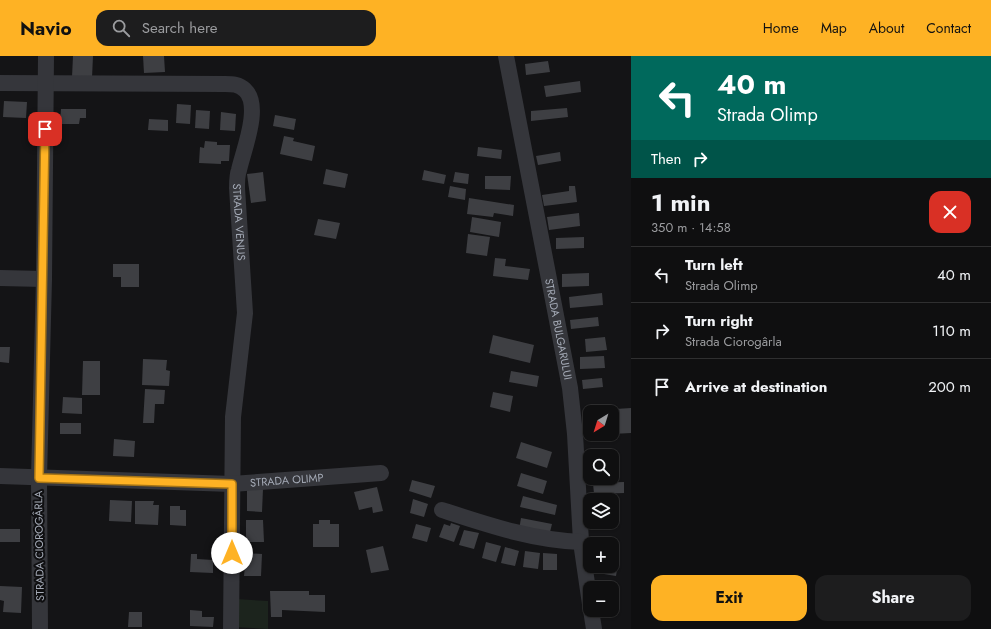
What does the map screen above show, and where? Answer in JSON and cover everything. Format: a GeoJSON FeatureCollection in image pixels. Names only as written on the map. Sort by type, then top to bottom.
{"type":"FeatureCollection","features":[{"type":"Feature","properties":{"kind":"street","name":"STRADA CIOROGÂRLA"},"geometry":{"type":"LineString","coordinates":[[40,629],[39,478],[44,279],[46,56]]}},
{"type":"Feature","properties":{"kind":"street","name":"STRADA BULGARULUI"},"geometry":{"type":"LineString","coordinates":[[506,56],[570,388],[575,434],[581,542],[587,581]]}},
{"type":"Feature","properties":{"kind":"street","name":"STRADA VENUS"},"geometry":{"type":"LineString","coordinates":[[0,83],[225,84],[237,85],[245,90],[250,97],[251,127],[238,172],[237,188],[245,313],[233,417],[231,629]]}},
{"type":"Feature","properties":{"kind":"street"},"geometry":{"type":"LineString","coordinates":[[0,278],[44,279]]}},
{"type":"Feature","properties":{"kind":"street","name":"STRADA OLIMP"},"geometry":{"type":"LineString","coordinates":[[0,476],[232,484],[381,473]]}},
{"type":"Feature","properties":{"kind":"street"},"geometry":{"type":"LineString","coordinates":[[442,510],[499,529],[526,535],[581,542]]}},
{"type":"Feature","properties":{"kind":"street"},"geometry":{"type":"LineString","coordinates":[[592,617],[594,629]]}},
{"type":"Feature","properties":{"kind":"shaded area"},"geometry":{"type":"Polygon","coordinates":[[[236,599],[268,601],[268,629],[235,627],[236,599]]]}},
{"type":"Feature","properties":{"kind":"building"},"geometry":{"type":"Polygon","coordinates":[[[73,56],[93,56],[92,78],[72,77],[73,56]]]}},
{"type":"Feature","properties":{"kind":"building"},"geometry":{"type":"Polygon","coordinates":[[[143,56],[164,56],[165,72],[144,73],[143,56]]]}},
{"type":"Feature","properties":{"kind":"building"},"geometry":{"type":"Polygon","coordinates":[[[548,61],[550,72],[526,75],[525,64],[548,61]]]}},
{"type":"Feature","properties":{"kind":"building"},"geometry":{"type":"Polygon","coordinates":[[[580,81],[581,92],[546,97],[544,86],[580,81]]]}},
{"type":"Feature","properties":{"kind":"building"},"geometry":{"type":"Polygon","coordinates":[[[4,101],[27,102],[26,118],[3,117],[4,101]]]}},
{"type":"Feature","properties":{"kind":"building"},"geometry":{"type":"Polygon","coordinates":[[[177,104],[191,105],[190,124],[176,123],[177,104]]]}},
{"type":"Feature","properties":{"kind":"building"},"geometry":{"type":"Polygon","coordinates":[[[567,108],[568,117],[531,121],[531,111],[567,108]]]}},
{"type":"Feature","properties":{"kind":"building"},"geometry":{"type":"Polygon","coordinates":[[[61,109],[86,109],[86,118],[80,118],[79,124],[60,124],[61,109]]]}},
{"type":"Feature","properties":{"kind":"building"},"geometry":{"type":"Polygon","coordinates":[[[196,110],[210,111],[209,129],[195,128],[196,110]]]}},
{"type":"Feature","properties":{"kind":"building"},"geometry":{"type":"Polygon","coordinates":[[[221,112],[236,114],[235,131],[220,130],[221,112]]]}},
{"type":"Feature","properties":{"kind":"building"},"geometry":{"type":"Polygon","coordinates":[[[275,115],[296,119],[294,130],[273,126],[275,115]]]}},
{"type":"Feature","properties":{"kind":"building"},"geometry":{"type":"Polygon","coordinates":[[[149,119],[168,120],[168,131],[148,130],[149,119]]]}},
{"type":"Feature","properties":{"kind":"building"},"geometry":{"type":"Polygon","coordinates":[[[284,136],[294,138],[293,141],[315,146],[312,161],[280,154],[284,136]]]}},
{"type":"Feature","properties":{"kind":"building"},"geometry":{"type":"Polygon","coordinates":[[[205,141],[217,142],[217,145],[230,145],[229,161],[221,161],[221,164],[199,163],[200,147],[204,148],[205,141]]]}},
{"type":"Feature","properties":{"kind":"building"},"geometry":{"type":"Polygon","coordinates":[[[478,147],[502,150],[501,159],[477,156],[478,147]]]}},
{"type":"Feature","properties":{"kind":"building"},"geometry":{"type":"Polygon","coordinates":[[[560,152],[561,161],[538,165],[536,156],[560,152]]]}},
{"type":"Feature","properties":{"kind":"building"},"geometry":{"type":"Polygon","coordinates":[[[326,169],[348,174],[345,188],[323,184],[326,169]]]}},
{"type":"Feature","properties":{"kind":"building"},"geometry":{"type":"Polygon","coordinates":[[[424,170],[446,175],[444,184],[422,180],[424,170]]]}},
{"type":"Feature","properties":{"kind":"building"},"geometry":{"type":"Polygon","coordinates":[[[263,172],[266,201],[251,203],[247,174],[263,172]]]}},
{"type":"Feature","properties":{"kind":"building"},"geometry":{"type":"Polygon","coordinates":[[[455,172],[469,174],[468,184],[453,182],[455,172]]]}},
{"type":"Feature","properties":{"kind":"building"},"geometry":{"type":"Polygon","coordinates":[[[485,176],[511,176],[510,190],[485,189],[485,176]]]}},
{"type":"Feature","properties":{"kind":"building"},"geometry":{"type":"Polygon","coordinates":[[[450,186],[466,189],[465,200],[448,197],[450,186]]]}},
{"type":"Feature","properties":{"kind":"building"},"geometry":{"type":"Polygon","coordinates":[[[569,186],[575,186],[577,202],[544,206],[542,195],[569,191],[569,186]]]}},
{"type":"Feature","properties":{"kind":"building"},"geometry":{"type":"Polygon","coordinates":[[[469,198],[514,205],[513,216],[494,213],[493,217],[467,214],[469,198]]]}},
{"type":"Feature","properties":{"kind":"building"},"geometry":{"type":"Polygon","coordinates":[[[579,213],[580,226],[549,230],[547,217],[579,213]]]}},
{"type":"Feature","properties":{"kind":"building"},"geometry":{"type":"Polygon","coordinates":[[[472,217],[501,222],[499,237],[470,232],[472,217]]]}},
{"type":"Feature","properties":{"kind":"building"},"geometry":{"type":"Polygon","coordinates":[[[318,219],[340,223],[336,239],[314,235],[318,219]]]}},
{"type":"Feature","properties":{"kind":"building"},"geometry":{"type":"Polygon","coordinates":[[[468,234],[490,237],[487,256],[466,253],[468,234]]]}},
{"type":"Feature","properties":{"kind":"building"},"geometry":{"type":"Polygon","coordinates":[[[584,237],[584,248],[556,249],[556,238],[584,237]]]}},
{"type":"Feature","properties":{"kind":"building"},"geometry":{"type":"Polygon","coordinates":[[[495,258],[506,259],[505,266],[530,269],[528,280],[493,276],[495,258]]]}},
{"type":"Feature","properties":{"kind":"building"},"geometry":{"type":"Polygon","coordinates":[[[113,264],[139,264],[139,287],[121,287],[121,277],[113,277],[113,264]]]}},
{"type":"Feature","properties":{"kind":"building"},"geometry":{"type":"Polygon","coordinates":[[[589,273],[589,286],[562,287],[562,274],[589,273]]]}},
{"type":"Feature","properties":{"kind":"building"},"geometry":{"type":"Polygon","coordinates":[[[602,293],[603,305],[570,308],[569,297],[602,293]]]}},
{"type":"Feature","properties":{"kind":"building"},"geometry":{"type":"Polygon","coordinates":[[[598,317],[599,326],[571,329],[570,320],[598,317]]]}},
{"type":"Feature","properties":{"kind":"building"},"geometry":{"type":"Polygon","coordinates":[[[493,335],[534,345],[530,363],[489,353],[493,335]]]}},
{"type":"Feature","properties":{"kind":"building"},"geometry":{"type":"Polygon","coordinates":[[[605,337],[607,350],[586,352],[585,339],[605,337]]]}},
{"type":"Feature","properties":{"kind":"building"},"geometry":{"type":"Polygon","coordinates":[[[0,347],[10,347],[9,363],[0,362],[0,347]]]}},
{"type":"Feature","properties":{"kind":"building"},"geometry":{"type":"Polygon","coordinates":[[[604,356],[605,368],[580,369],[580,357],[604,356]]]}},
{"type":"Feature","properties":{"kind":"building"},"geometry":{"type":"Polygon","coordinates":[[[143,359],[167,360],[166,370],[170,371],[169,386],[142,385],[143,359]]]}},
{"type":"Feature","properties":{"kind":"building"},"geometry":{"type":"Polygon","coordinates":[[[83,361],[100,361],[100,395],[82,395],[83,361]]]}},
{"type":"Feature","properties":{"kind":"building"},"geometry":{"type":"Polygon","coordinates":[[[511,371],[539,376],[537,387],[509,382],[511,371]]]}},
{"type":"Feature","properties":{"kind":"building"},"geometry":{"type":"Polygon","coordinates":[[[602,378],[603,387],[583,389],[582,380],[602,378]]]}},
{"type":"Feature","properties":{"kind":"building"},"geometry":{"type":"Polygon","coordinates":[[[145,389],[165,390],[164,404],[155,404],[154,423],[143,423],[145,389]]]}},
{"type":"Feature","properties":{"kind":"building"},"geometry":{"type":"Polygon","coordinates":[[[493,392],[513,396],[510,412],[490,407],[493,392]]]}},
{"type":"Feature","properties":{"kind":"building"},"geometry":{"type":"Polygon","coordinates":[[[63,397],[82,398],[82,414],[62,413],[63,397]]]}},
{"type":"Feature","properties":{"kind":"building"},"geometry":{"type":"Polygon","coordinates":[[[631,408],[631,433],[619,434],[619,409],[631,408]]]}},
{"type":"Feature","properties":{"kind":"building"},"geometry":{"type":"Polygon","coordinates":[[[60,423],[81,423],[81,434],[60,434],[60,423]]]}},
{"type":"Feature","properties":{"kind":"building"},"geometry":{"type":"Polygon","coordinates":[[[114,439],[135,441],[134,457],[113,456],[114,439]]]}},
{"type":"Feature","properties":{"kind":"building"},"geometry":{"type":"Polygon","coordinates":[[[521,442],[552,452],[547,468],[516,458],[521,442]]]}},
{"type":"Feature","properties":{"kind":"building"},"geometry":{"type":"Polygon","coordinates":[[[521,473],[547,481],[543,494],[517,486],[521,473]]]}},
{"type":"Feature","properties":{"kind":"building"},"geometry":{"type":"Polygon","coordinates":[[[412,480],[435,486],[431,498],[409,491],[412,480]]]}},
{"type":"Feature","properties":{"kind":"building"},"geometry":{"type":"Polygon","coordinates":[[[619,482],[624,482],[624,493],[594,493],[593,485],[619,485],[619,482]]]}},
{"type":"Feature","properties":{"kind":"building"},"geometry":{"type":"Polygon","coordinates":[[[377,487],[383,511],[373,513],[372,507],[359,510],[354,492],[377,487]]]}},
{"type":"Feature","properties":{"kind":"building"},"geometry":{"type":"Polygon","coordinates":[[[247,489],[263,489],[262,512],[247,511],[247,489]]]}},
{"type":"Feature","properties":{"kind":"building"},"geometry":{"type":"Polygon","coordinates":[[[523,496],[557,505],[555,515],[520,507],[523,496]]]}},
{"type":"Feature","properties":{"kind":"building"},"geometry":{"type":"Polygon","coordinates":[[[413,499],[428,504],[424,517],[410,513],[413,499]]]}},
{"type":"Feature","properties":{"kind":"building"},"geometry":{"type":"Polygon","coordinates":[[[110,500],[132,501],[131,522],[109,521],[110,500]]]}},
{"type":"Feature","properties":{"kind":"building"},"geometry":{"type":"Polygon","coordinates":[[[135,501],[154,501],[153,505],[159,505],[158,525],[135,524],[135,501]]]}},
{"type":"Feature","properties":{"kind":"building"},"geometry":{"type":"Polygon","coordinates":[[[170,506],[180,506],[180,510],[186,510],[186,526],[170,525],[170,506]]]}},
{"type":"Feature","properties":{"kind":"building"},"geometry":{"type":"Polygon","coordinates":[[[521,518],[552,524],[549,536],[519,530],[521,518]]]}},
{"type":"Feature","properties":{"kind":"building"},"geometry":{"type":"Polygon","coordinates":[[[246,520],[263,520],[264,542],[246,542],[246,520]]]}},
{"type":"Feature","properties":{"kind":"building"},"geometry":{"type":"Polygon","coordinates":[[[319,520],[330,520],[330,524],[339,524],[339,547],[313,547],[313,524],[319,524],[319,520]]]}},
{"type":"Feature","properties":{"kind":"building"},"geometry":{"type":"Polygon","coordinates":[[[451,523],[460,526],[454,542],[439,537],[444,524],[450,526],[451,523]]]}},
{"type":"Feature","properties":{"kind":"building"},"geometry":{"type":"Polygon","coordinates":[[[416,524],[431,528],[427,542],[412,538],[416,524]]]}},
{"type":"Feature","properties":{"kind":"building"},"geometry":{"type":"Polygon","coordinates":[[[0,529],[20,529],[20,542],[0,542],[0,529]]]}},
{"type":"Feature","properties":{"kind":"building"},"geometry":{"type":"Polygon","coordinates":[[[464,530],[479,533],[474,549],[459,545],[464,530]]]}},
{"type":"Feature","properties":{"kind":"building"},"geometry":{"type":"Polygon","coordinates":[[[486,542],[501,546],[496,562],[482,558],[486,542]]]}},
{"type":"Feature","properties":{"kind":"building"},"geometry":{"type":"Polygon","coordinates":[[[383,546],[389,570],[371,573],[366,550],[383,546]]]}},
{"type":"Feature","properties":{"kind":"building"},"geometry":{"type":"Polygon","coordinates":[[[505,547],[519,551],[515,566],[501,563],[505,547]]]}},
{"type":"Feature","properties":{"kind":"building"},"geometry":{"type":"Polygon","coordinates":[[[525,551],[540,553],[538,569],[523,567],[525,551]]]}},
{"type":"Feature","properties":{"kind":"building"},"geometry":{"type":"Polygon","coordinates":[[[246,553],[262,554],[261,576],[244,576],[246,553]]]}},
{"type":"Feature","properties":{"kind":"building"},"geometry":{"type":"Polygon","coordinates":[[[543,553],[557,554],[557,570],[543,570],[543,553]]]}},
{"type":"Feature","properties":{"kind":"building"},"geometry":{"type":"Polygon","coordinates":[[[191,554],[197,554],[197,559],[213,560],[213,573],[190,572],[191,554]]]}},
{"type":"Feature","properties":{"kind":"building"},"geometry":{"type":"Polygon","coordinates":[[[598,573],[616,573],[616,576],[598,573]]]}},
{"type":"Feature","properties":{"kind":"building"},"geometry":{"type":"Polygon","coordinates":[[[0,586],[22,587],[21,613],[3,612],[4,601],[0,600],[0,586]]]}},
{"type":"Feature","properties":{"kind":"building"},"geometry":{"type":"Polygon","coordinates":[[[270,591],[309,591],[309,595],[325,595],[325,612],[282,610],[282,617],[271,617],[270,591]]]}},
{"type":"Feature","properties":{"kind":"building"},"geometry":{"type":"Polygon","coordinates":[[[190,610],[202,611],[202,617],[214,617],[213,627],[190,626],[190,610]]]}},
{"type":"Feature","properties":{"kind":"building"},"geometry":{"type":"Polygon","coordinates":[[[129,612],[142,612],[142,627],[128,627],[129,612]]]}},
{"type":"Feature","properties":{"kind":"route"},"geometry":{"type":"LineString","coordinates":[[45,129],[44,279],[39,478],[232,484],[232,553]]}}]}
